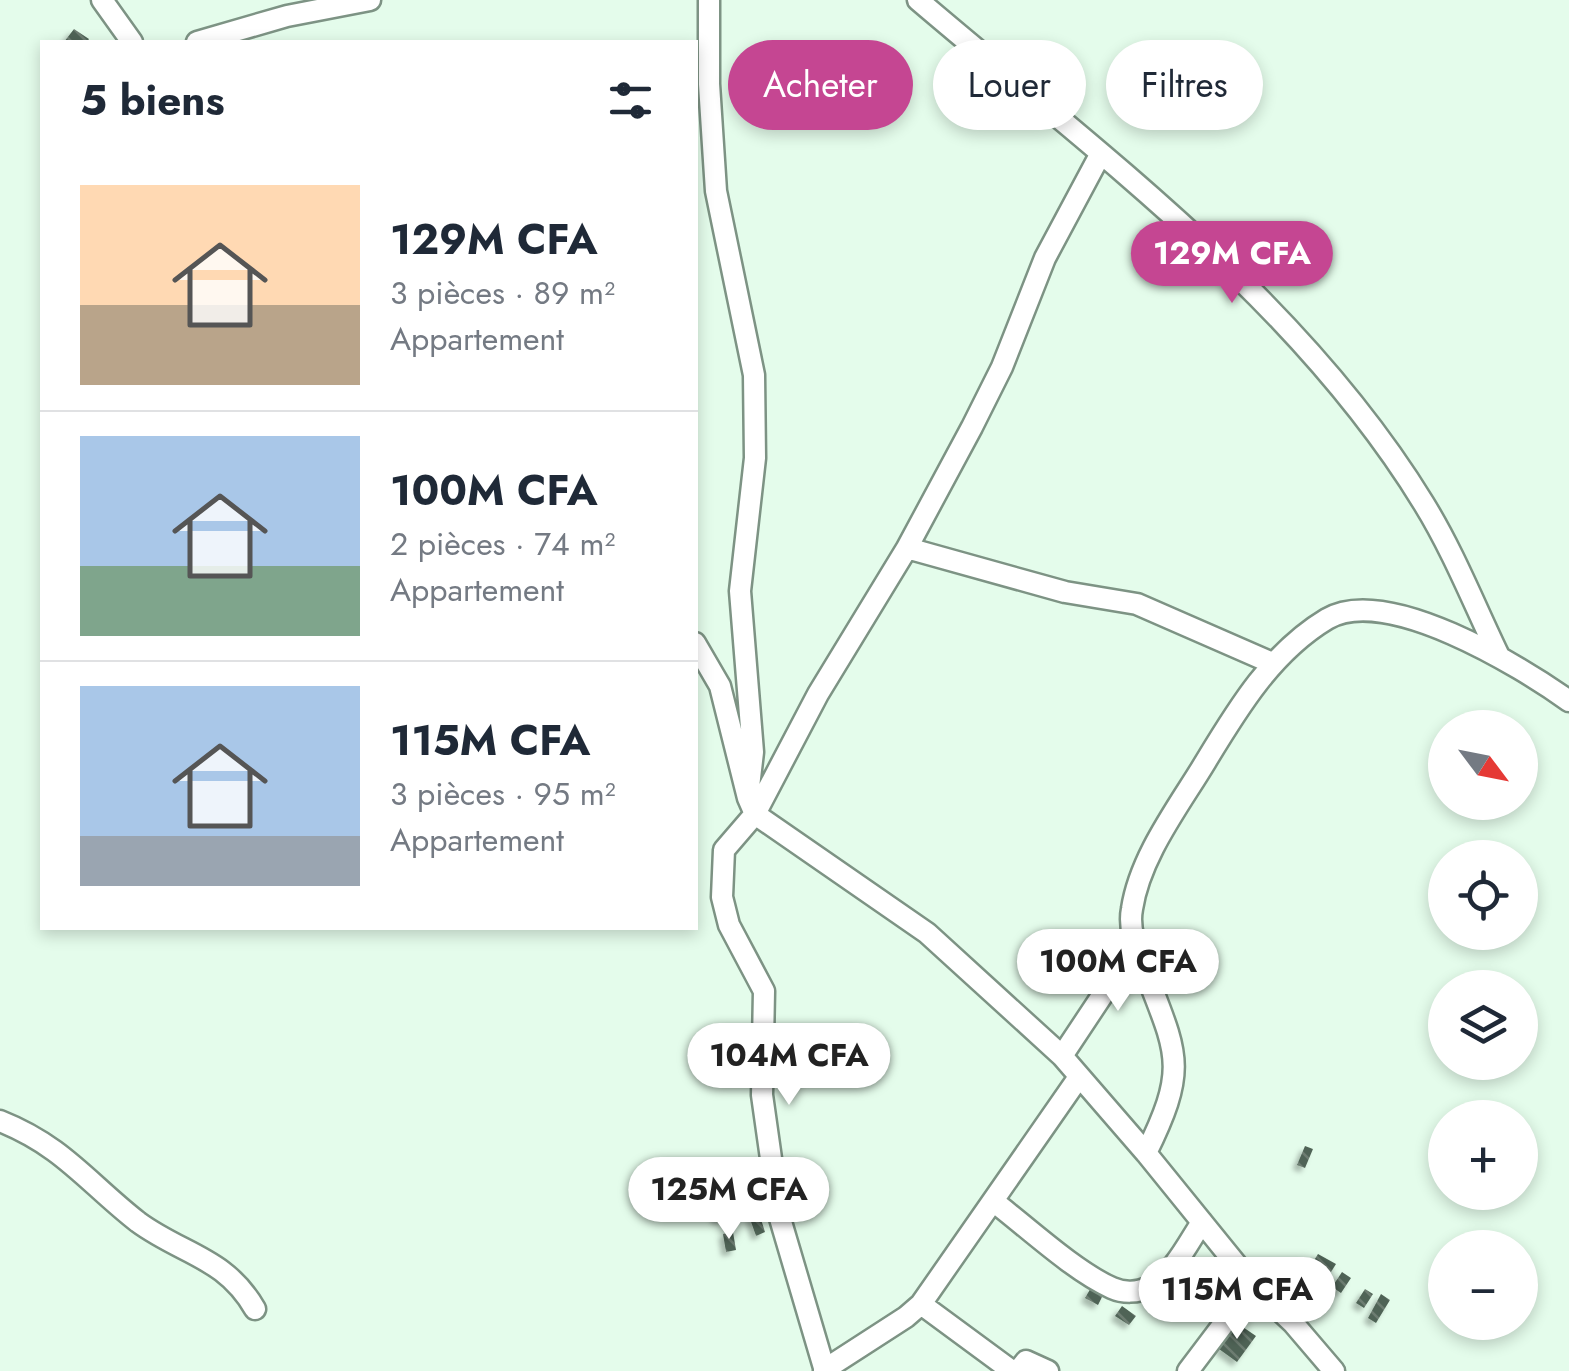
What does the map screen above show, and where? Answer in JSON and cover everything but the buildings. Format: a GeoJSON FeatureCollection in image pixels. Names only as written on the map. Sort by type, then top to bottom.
{"type":"FeatureCollection","features":[{"type":"Feature","properties":{"kind":"street"},"geometry":{"type":"LineString","coordinates":[[102,0],[131,40]]}},
{"type":"Feature","properties":{"kind":"street"},"geometry":{"type":"LineString","coordinates":[[203,40],[286,16],[370,0]]}},
{"type":"Feature","properties":{"kind":"street"},"geometry":{"type":"LineString","coordinates":[[709,0],[709,84],[716,191],[754,375],[754,458],[740,591],[754,752],[751,806]]}},
{"type":"Feature","properties":{"kind":"street"},"geometry":{"type":"LineString","coordinates":[[918,0],[1212,252],[1275,312],[1342,392],[1424,504],[1498,654]]}},
{"type":"Feature","properties":{"kind":"street"},"geometry":{"type":"LineString","coordinates":[[1079,1077],[921,1304],[824,1370],[779,1215],[762,1095],[764,991],[730,926],[722,897],[724,850],[907,548],[1002,367],[1046,258],[1100,155]]}},
{"type":"Feature","properties":{"kind":"street"},"geometry":{"type":"LineString","coordinates":[[907,548],[1064,592],[1136,604],[1272,663]]}},
{"type":"Feature","properties":{"kind":"street"},"geometry":{"type":"LineString","coordinates":[[1146,1153],[1168,1109],[1175,1066],[1167,1023],[1135,946],[1131,912],[1160,836],[1233,716],[1272,663],[1330,617],[1358,611],[1398,614],[1498,654],[1569,700]]}},
{"type":"Feature","properties":{"kind":"street"},"geometry":{"type":"LineString","coordinates":[[698,649],[720,686],[751,806],[927,933],[1062,1056],[1252,1286],[1293,1323],[1334,1371]]}},
{"type":"Feature","properties":{"kind":"street"},"geometry":{"type":"LineString","coordinates":[[1062,1056],[1135,946]]}},
{"type":"Feature","properties":{"kind":"street"},"geometry":{"type":"LineString","coordinates":[[0,1121],[43,1141],[74,1163],[168,1244],[230,1274],[255,1309]]}},
{"type":"Feature","properties":{"kind":"street"},"geometry":{"type":"LineString","coordinates":[[994,1201],[1085,1271],[1113,1288],[1134,1292],[1162,1278],[1202,1222]]}},
{"type":"Feature","properties":{"kind":"street"},"geometry":{"type":"LineString","coordinates":[[1188,1371],[1252,1286]]}},
{"type":"Feature","properties":{"kind":"street"},"geometry":{"type":"LineString","coordinates":[[921,1304],[1015,1371],[1026,1361],[1048,1371]]}}]}
